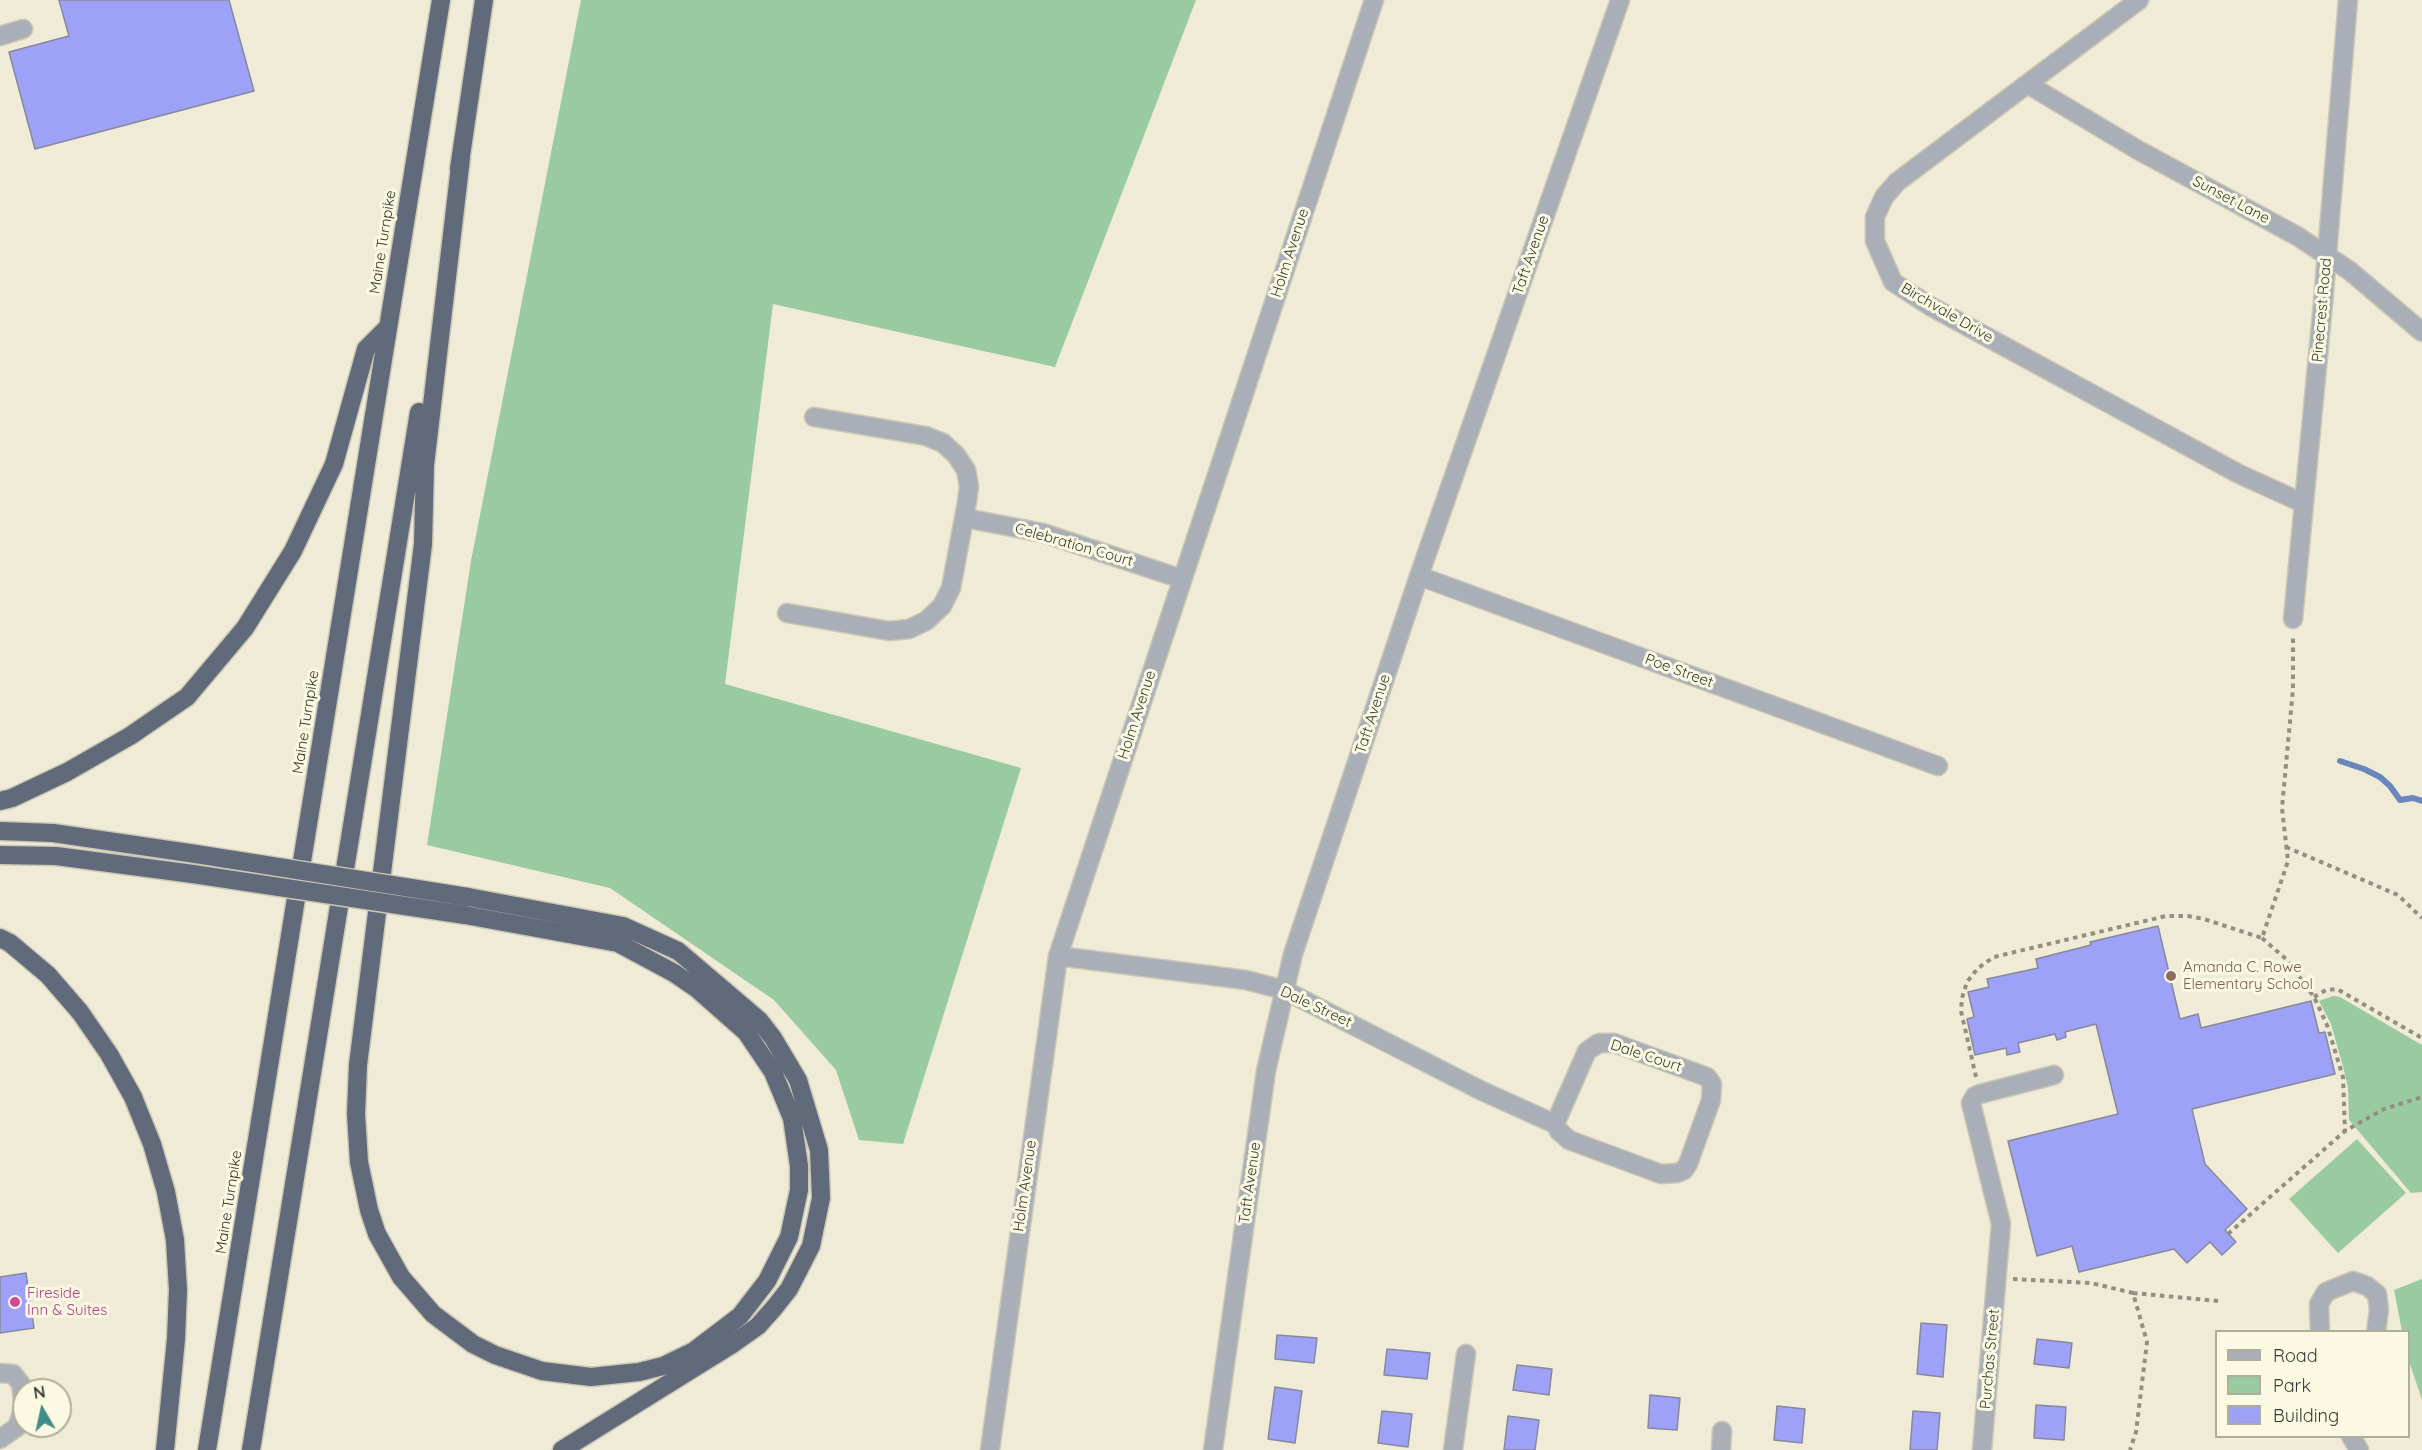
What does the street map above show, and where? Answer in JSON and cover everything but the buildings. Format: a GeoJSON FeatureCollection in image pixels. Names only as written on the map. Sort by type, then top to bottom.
{"type":"FeatureCollection","features":[{"type":"Feature","properties":{"kind":"highway","name":"Maine Turnpike"},"geometry":{"type":"LineString","coordinates":[[207,1450],[441,0]]}},
{"type":"Feature","properties":{"kind":"highway"},"geometry":{"type":"LineString","coordinates":[[251,1450],[461,159],[484,0]]}},
{"type":"Feature","properties":{"kind":"highway"},"geometry":{"type":"LineString","coordinates":[[0,831],[53,833],[196,854],[466,906],[618,944],[674,973],[729,1015],[746,1032],[773,1072],[792,1118],[800,1166],[799,1190],[789,1237],[767,1281],[740,1316],[694,1351],[663,1366],[639,1372],[591,1377],[542,1371],[495,1356],[473,1344],[433,1314],[397,1270],[377,1234],[369,1210],[359,1162],[356,1114],[358,1065],[423,544],[425,465],[461,159]]}},
{"type":"Feature","properties":{"kind":"highway"},"geometry":{"type":"LineString","coordinates":[[0,801],[12,798],[67,772],[130,736],[188,697],[245,628],[298,541],[334,464],[366,349],[388,327]]}},
{"type":"Feature","properties":{"kind":"highway"},"geometry":{"type":"LineString","coordinates":[[0,855],[56,856],[623,926],[678,951],[753,1015],[773,1038],[798,1080],[819,1150],[821,1198],[811,1245],[789,1289],[758,1326],[562,1450]]}},
{"type":"Feature","properties":{"kind":"highway"},"geometry":{"type":"LineString","coordinates":[[0,938],[10,943],[48,975],[80,1012],[109,1054],[133,1097],[152,1144],[168,1201],[175,1240],[178,1290],[176,1339],[165,1450]]}},
{"type":"Feature","properties":{"kind":"street","name":"Holm Avenue"},"geometry":{"type":"LineString","coordinates":[[990,1450],[1058,956],[1374,0]]}},
{"type":"Feature","properties":{"kind":"street","name":"Taft Avenue"},"geometry":{"type":"LineString","coordinates":[[1213,1450],[1266,1071],[1284,990],[1305,917],[1419,576],[1620,0]]}},
{"type":"Feature","properties":{"kind":"street","name":"Birchvale Drive"},"geometry":{"type":"LineString","coordinates":[[2139,0],[2029,85],[1911,170],[1884,197],[1875,217],[1875,241],[1893,282],[1930,306],[2239,474],[2303,503]]}},
{"type":"Feature","properties":{"kind":"street","name":"Pinecrest Road"},"geometry":{"type":"LineString","coordinates":[[2293,619],[2348,0]]}},
{"type":"Feature","properties":{"kind":"street"},"geometry":{"type":"LineString","coordinates":[[0,36],[23,29]]}},
{"type":"Feature","properties":{"kind":"street","name":"Sunset Lane"},"geometry":{"type":"LineString","coordinates":[[2029,85],[2138,150],[2297,236],[2350,271],[2422,332]]}},
{"type":"Feature","properties":{"kind":"street"},"geometry":{"type":"LineString","coordinates":[[787,613],[889,631],[909,628],[926,621],[942,606],[951,588],[965,518],[969,486],[966,470],[944,443],[926,436],[814,417]]}},
{"type":"Feature","properties":{"kind":"street","name":"Celebration Court"},"geometry":{"type":"LineString","coordinates":[[965,518],[1043,533],[1182,579]]}},
{"type":"Feature","properties":{"kind":"street","name":"Poe Street"},"geometry":{"type":"LineString","coordinates":[[1419,576],[1938,766]]}},
{"type":"Feature","properties":{"kind":"street","name":"Dale Street"},"geometry":{"type":"LineString","coordinates":[[1058,956],[1246,980],[1284,990],[1480,1090],[1555,1124]]}},
{"type":"Feature","properties":{"kind":"street","name":"Dale Court"},"geometry":{"type":"LineString","coordinates":[[1599,1043],[1614,1043],[1707,1077],[1712,1084],[1711,1100],[1688,1164],[1677,1173],[1661,1174],[1569,1140],[1563,1137],[1555,1124],[1587,1051],[1599,1043]]}},
{"type":"Feature","properties":{"kind":"street"},"geometry":{"type":"LineString","coordinates":[[1980,1094],[2054,1075]]}},
{"type":"Feature","properties":{"kind":"street","name":"Purchas Street"},"geometry":{"type":"LineString","coordinates":[[1980,1094],[1975,1096],[1971,1103],[1972,1111],[2001,1224],[1982,1450]]}},
{"type":"Feature","properties":{"kind":"street"},"geometry":{"type":"LineString","coordinates":[[2320,1330],[2319,1304],[2326,1292],[2353,1281],[2367,1286],[2377,1294],[2379,1310],[2376,1330]]}},
{"type":"Feature","properties":{"kind":"street"},"geometry":{"type":"LineString","coordinates":[[1453,1450],[1466,1354]]}},
{"type":"Feature","properties":{"kind":"street"},"geometry":{"type":"LineString","coordinates":[[0,1373],[13,1374],[21,1384],[24,1408],[17,1427],[0,1439]]}},
{"type":"Feature","properties":{"kind":"street"},"geometry":{"type":"LineString","coordinates":[[1721,1450],[1722,1431]]}},
{"type":"Feature","properties":{"kind":"street"},"geometry":{"type":"LineString","coordinates":[[2352,1438],[2361,1450]]}},
{"type":"Feature","properties":{"kind":"path"},"geometry":{"type":"LineString","coordinates":[[2262,938],[2288,861],[2282,808],[2293,689],[2293,619]]}},
{"type":"Feature","properties":{"kind":"path"},"geometry":{"type":"LineString","coordinates":[[2286,846],[2398,895],[2422,918]]}},
{"type":"Feature","properties":{"kind":"path"},"geometry":{"type":"LineString","coordinates":[[1980,1094],[1961,1011],[1967,982],[1978,968],[1994,957],[2166,916],[2188,916],[2262,938],[2287,960],[2314,997],[2327,1025],[2343,1077],[2345,1131]]}},
{"type":"Feature","properties":{"kind":"path"},"geometry":{"type":"LineString","coordinates":[[2314,997],[2326,990],[2337,989],[2422,1038]]}},
{"type":"Feature","properties":{"kind":"path"},"geometry":{"type":"LineString","coordinates":[[2228,1234],[2345,1131],[2384,1109],[2422,1097]]}},
{"type":"Feature","properties":{"kind":"path"},"geometry":{"type":"LineString","coordinates":[[1998,1273],[2033,1279],[2091,1283],[2133,1293],[2218,1301]]}},
{"type":"Feature","properties":{"kind":"path"},"geometry":{"type":"LineString","coordinates":[[2130,1450],[2136,1432],[2146,1342],[2133,1293]]}},
{"type":"Feature","properties":{"kind":"green space"},"geometry":{"type":"Polygon","coordinates":[[[581,0],[1196,0],[1055,367],[773,304],[725,684],[1021,768],[903,1144],[859,1140],[836,1070],[774,1000],[610,888],[427,845],[471,561],[581,0]]]}},
{"type":"Feature","properties":{"kind":"green space"},"geometry":{"type":"Polygon","coordinates":[[[2333,996],[2340,997],[2422,1045],[2422,1192],[2411,1193],[2349,1120],[2348,1088],[2344,1070],[2331,1024],[2319,1001],[2333,996]]]}},
{"type":"Feature","properties":{"kind":"green space"},"geometry":{"type":"Polygon","coordinates":[[[2357,1139],[2406,1193],[2338,1253],[2289,1199],[2357,1139]]]}},
{"type":"Feature","properties":{"kind":"green space"},"geometry":{"type":"Polygon","coordinates":[[[2422,1279],[2422,1400],[2410,1364],[2410,1330],[2402,1330],[2394,1290],[2422,1279]]]}},
{"type":"Feature","properties":{"kind":"waterway"},"geometry":{"type":"LineString","coordinates":[[2340,761],[2380,777],[2400,800],[2413,798],[2422,801]]}},
{"type":"Feature","properties":{"kind":"place","name":"Amanda C. Rowe Elementary School"},"geometry":{"type":"Point","coordinates":[2171,976]}},
{"type":"Feature","properties":{"kind":"place","name":"Fireside Inn & Suites"},"geometry":{"type":"Point","coordinates":[15,1302]}}]}
